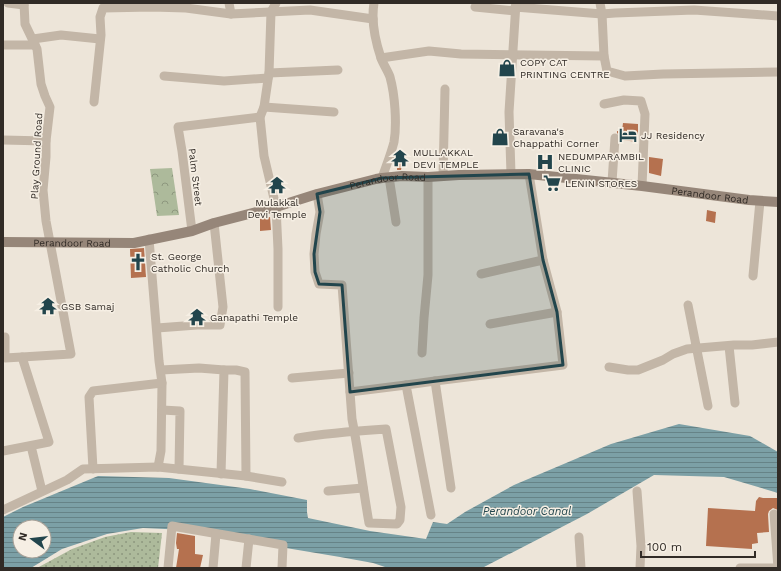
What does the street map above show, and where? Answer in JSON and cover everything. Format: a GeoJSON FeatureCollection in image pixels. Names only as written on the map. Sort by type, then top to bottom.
{"type":"FeatureCollection","features":[{"type":"Feature","properties":{"kind":"main road","name":"Perandoor Road"},"geometry":{"type":"LineString","coordinates":[[3,242],[134,243],[192,231],[214,223],[276,207],[317,194],[386,177],[402,176],[428,177],[529,174],[612,182],[778,202]]}},
{"type":"Feature","properties":{"kind":"street"},"geometry":{"type":"LineString","coordinates":[[8,3],[24,4]]}},
{"type":"Feature","properties":{"kind":"street"},"geometry":{"type":"LineString","coordinates":[[229,3],[231,14]]}},
{"type":"Feature","properties":{"kind":"street"},"geometry":{"type":"LineString","coordinates":[[276,3],[271,12],[269,75],[264,107],[260,117],[264,156],[276,207],[278,306]]}},
{"type":"Feature","properties":{"kind":"street"},"geometry":{"type":"LineString","coordinates":[[374,3],[373,19],[375,34],[381,58],[390,77],[394,98],[395,124],[393,143],[386,177],[396,222]]}},
{"type":"Feature","properties":{"kind":"street"},"geometry":{"type":"LineString","coordinates":[[600,3],[604,56],[607,71],[625,76],[778,72]]}},
{"type":"Feature","properties":{"kind":"street","name":"Play Ground Road"},"geometry":{"type":"LineString","coordinates":[[22,357],[71,354],[46,221],[43,190],[50,107],[41,84],[37,50],[25,24],[24,4]]}},
{"type":"Feature","properties":{"kind":"street"},"geometry":{"type":"LineString","coordinates":[[94,102],[100,39],[100,17],[103,8],[152,5],[231,14],[310,10],[325,7],[373,19]]}},
{"type":"Feature","properties":{"kind":"street"},"geometry":{"type":"LineString","coordinates":[[475,6],[515,7],[602,14],[694,10],[778,16]]}},
{"type":"Feature","properties":{"kind":"street"},"geometry":{"type":"LineString","coordinates":[[511,174],[509,112],[515,7]]}},
{"type":"Feature","properties":{"kind":"street"},"geometry":{"type":"LineString","coordinates":[[3,45],[34,42],[61,36],[100,39]]}},
{"type":"Feature","properties":{"kind":"street"},"geometry":{"type":"LineString","coordinates":[[381,58],[429,52],[461,54],[604,56]]}},
{"type":"Feature","properties":{"kind":"street"},"geometry":{"type":"LineString","coordinates":[[164,76],[224,81],[269,75],[338,70]]}},
{"type":"Feature","properties":{"kind":"street"},"geometry":{"type":"LineString","coordinates":[[443,176],[445,89]]}},
{"type":"Feature","properties":{"kind":"street"},"geometry":{"type":"LineString","coordinates":[[604,104],[624,100],[641,101],[646,114],[642,186]]}},
{"type":"Feature","properties":{"kind":"street"},"geometry":{"type":"LineString","coordinates":[[264,107],[334,112]]}},
{"type":"Feature","properties":{"kind":"street","name":"Palm Street"},"geometry":{"type":"LineString","coordinates":[[192,231],[178,127],[260,117]]}},
{"type":"Feature","properties":{"kind":"street"},"geometry":{"type":"LineString","coordinates":[[612,182],[615,138]]}},
{"type":"Feature","properties":{"kind":"street"},"geometry":{"type":"LineString","coordinates":[[3,140],[46,141]]}},
{"type":"Feature","properties":{"kind":"street"},"geometry":{"type":"LineString","coordinates":[[350,392],[564,365],[557,312],[543,260],[529,174]]}},
{"type":"Feature","properties":{"kind":"street"},"geometry":{"type":"LineString","coordinates":[[422,353],[428,275],[428,177]]}},
{"type":"Feature","properties":{"kind":"street"},"geometry":{"type":"LineString","coordinates":[[298,438],[354,431],[386,429],[401,507],[400,520],[397,524],[369,523],[363,488],[354,431],[352,419],[342,285],[319,284],[315,272],[314,254],[320,212],[317,194]]}},
{"type":"Feature","properties":{"kind":"street"},"geometry":{"type":"LineString","coordinates":[[753,276],[760,201]]}},
{"type":"Feature","properties":{"kind":"street"},"geometry":{"type":"LineString","coordinates":[[157,328],[220,325],[223,307],[214,223]]}},
{"type":"Feature","properties":{"kind":"street"},"geometry":{"type":"LineString","coordinates":[[149,239],[162,383],[162,451],[158,467]]}},
{"type":"Feature","properties":{"kind":"street"},"geometry":{"type":"LineString","coordinates":[[481,274],[543,260]]}},
{"type":"Feature","properties":{"kind":"street"},"geometry":{"type":"LineString","coordinates":[[688,305],[708,406]]}},
{"type":"Feature","properties":{"kind":"street"},"geometry":{"type":"LineString","coordinates":[[490,324],[557,312]]}},
{"type":"Feature","properties":{"kind":"street"},"geometry":{"type":"LineString","coordinates":[[3,451],[49,442],[22,357],[5,358],[5,337]]}},
{"type":"Feature","properties":{"kind":"street"},"geometry":{"type":"LineString","coordinates":[[609,367],[638,370],[663,360],[673,354],[687,350],[778,342]]}},
{"type":"Feature","properties":{"kind":"street"},"geometry":{"type":"LineString","coordinates":[[729,346],[735,403]]}},
{"type":"Feature","properties":{"kind":"street"},"geometry":{"type":"LineString","coordinates":[[160,370],[199,368],[236,370],[245,372],[246,476]]}},
{"type":"Feature","properties":{"kind":"street"},"geometry":{"type":"LineString","coordinates":[[221,474],[224,370]]}},
{"type":"Feature","properties":{"kind":"street"},"geometry":{"type":"LineString","coordinates":[[292,378],[349,373]]}},
{"type":"Feature","properties":{"kind":"street"},"geometry":{"type":"LineString","coordinates":[[435,381],[451,488]]}},
{"type":"Feature","properties":{"kind":"street"},"geometry":{"type":"LineString","coordinates":[[93,469],[89,397],[93,391],[162,383]]}},
{"type":"Feature","properties":{"kind":"street"},"geometry":{"type":"LineString","coordinates":[[406,385],[431,516]]}},
{"type":"Feature","properties":{"kind":"street"},"geometry":{"type":"LineString","coordinates":[[162,410],[180,411],[179,469]]}},
{"type":"Feature","properties":{"kind":"street"},"geometry":{"type":"LineString","coordinates":[[31,446],[42,492]]}},
{"type":"Feature","properties":{"kind":"street"},"geometry":{"type":"LineString","coordinates":[[3,510],[67,480],[83,469],[158,467],[246,476],[282,482]]}},
{"type":"Feature","properties":{"kind":"street"},"geometry":{"type":"LineString","coordinates":[[328,491],[363,488]]}},
{"type":"Feature","properties":{"kind":"street"},"geometry":{"type":"LineString","coordinates":[[637,491],[641,546],[640,568]]}},
{"type":"Feature","properties":{"kind":"street"},"geometry":{"type":"LineString","coordinates":[[740,568],[778,568],[774,514]]}},
{"type":"Feature","properties":{"kind":"street"},"geometry":{"type":"LineString","coordinates":[[168,568],[172,526],[282,545],[282,568]]}},
{"type":"Feature","properties":{"kind":"street"},"geometry":{"type":"LineString","coordinates":[[213,568],[216,534]]}},
{"type":"Feature","properties":{"kind":"street"},"geometry":{"type":"LineString","coordinates":[[579,537],[580,568]]}},
{"type":"Feature","properties":{"kind":"street"},"geometry":{"type":"LineString","coordinates":[[246,568],[249,539]]}},
{"type":"Feature","properties":{"kind":"highlighted area"},"geometry":{"type":"Polygon","coordinates":[[[529,174],[543,260],[557,312],[563,365],[350,392],[342,285],[319,284],[315,272],[314,254],[320,212],[317,194],[382,178],[529,174]]]}},
{"type":"Feature","properties":{"kind":"green space"},"geometry":{"type":"Polygon","coordinates":[[[172,168],[179,215],[157,216],[150,169],[172,168]]]}},
{"type":"Feature","properties":{"kind":"green space"},"geometry":{"type":"Polygon","coordinates":[[[131,532],[162,533],[158,568],[37,568],[72,549],[105,537],[131,532]]]}},
{"type":"Feature","properties":{"kind":"water","name":"Perandoor Canal"},"geometry":{"type":"Polygon","coordinates":[[[679,424],[750,436],[778,452],[778,493],[724,477],[654,475],[587,514],[484,567],[388,568],[373,563],[187,530],[143,528],[107,534],[62,549],[52,555],[52,519],[12,519],[12,559],[46,559],[31,568],[3,568],[3,517],[23,507],[98,476],[169,478],[250,489],[307,500],[308,518],[370,531],[426,539],[433,522],[447,524],[465,512],[514,485],[611,444],[679,424]]]}},
{"type":"Feature","properties":{"kind":"building","name":"JJ Residency"},"geometry":{"type":"Polygon","coordinates":[[[623,123],[638,124],[638,142],[621,140],[621,136],[617,133],[617,131],[622,131],[623,123]]]}},
{"type":"Feature","properties":{"kind":"building","name":"MULLAKKAL DEVI TEMPLE"},"geometry":{"type":"Polygon","coordinates":[[[398,151],[404,153],[401,170],[397,170],[398,151]]]}},
{"type":"Feature","properties":{"kind":"building"},"geometry":{"type":"Polygon","coordinates":[[[649,157],[663,159],[661,176],[649,173],[649,157]]]}},
{"type":"Feature","properties":{"kind":"building"},"geometry":{"type":"Polygon","coordinates":[[[707,210],[716,212],[715,223],[706,221],[707,210]]]}},
{"type":"Feature","properties":{"kind":"building"},"geometry":{"type":"Polygon","coordinates":[[[270,217],[271,230],[260,231],[260,219],[270,217]]]}},
{"type":"Feature","properties":{"kind":"building","name":"St. George Catholic Church"},"geometry":{"type":"Polygon","coordinates":[[[144,248],[146,277],[131,278],[130,249],[144,248]]]}},
{"type":"Feature","properties":{"kind":"building"},"geometry":{"type":"Polygon","coordinates":[[[759,497],[778,498],[778,510],[773,508],[769,511],[769,532],[757,533],[758,543],[752,544],[752,549],[706,546],[708,508],[755,511],[756,501],[759,497]]]}},
{"type":"Feature","properties":{"kind":"building"},"geometry":{"type":"Polygon","coordinates":[[[177,533],[195,536],[195,554],[203,555],[200,568],[176,568],[179,549],[177,549],[176,543],[177,533]]]}},
{"type":"Feature","properties":{"kind":"place","name":"COPY CAT PRINTING CENTRE"},"geometry":{"type":"Point","coordinates":[507,68]}},
{"type":"Feature","properties":{"kind":"place","name":"JJ Residency"},"geometry":{"type":"Point","coordinates":[628,135]}},
{"type":"Feature","properties":{"kind":"place","name":"Saravana's Chappathi Corner"},"geometry":{"type":"Point","coordinates":[500,137]}},
{"type":"Feature","properties":{"kind":"place","name":"MULLAKKAL DEVI TEMPLE"},"geometry":{"type":"Point","coordinates":[400,158]}},
{"type":"Feature","properties":{"kind":"place","name":"NEDUMPARAMBIL CLINIC"},"geometry":{"type":"Point","coordinates":[545,162]}},
{"type":"Feature","properties":{"kind":"place","name":"LENIN STORES"},"geometry":{"type":"Point","coordinates":[552,183]}},
{"type":"Feature","properties":{"kind":"place","name":"Mulakkal Devi Temple"},"geometry":{"type":"Point","coordinates":[277,185]}},
{"type":"Feature","properties":{"kind":"place","name":"St. George Catholic Church"},"geometry":{"type":"Point","coordinates":[138,262]}},
{"type":"Feature","properties":{"kind":"place","name":"GSB Samaj"},"geometry":{"type":"Point","coordinates":[48,306]}},
{"type":"Feature","properties":{"kind":"place","name":"Ganapathi Temple"},"geometry":{"type":"Point","coordinates":[197,317]}}]}
